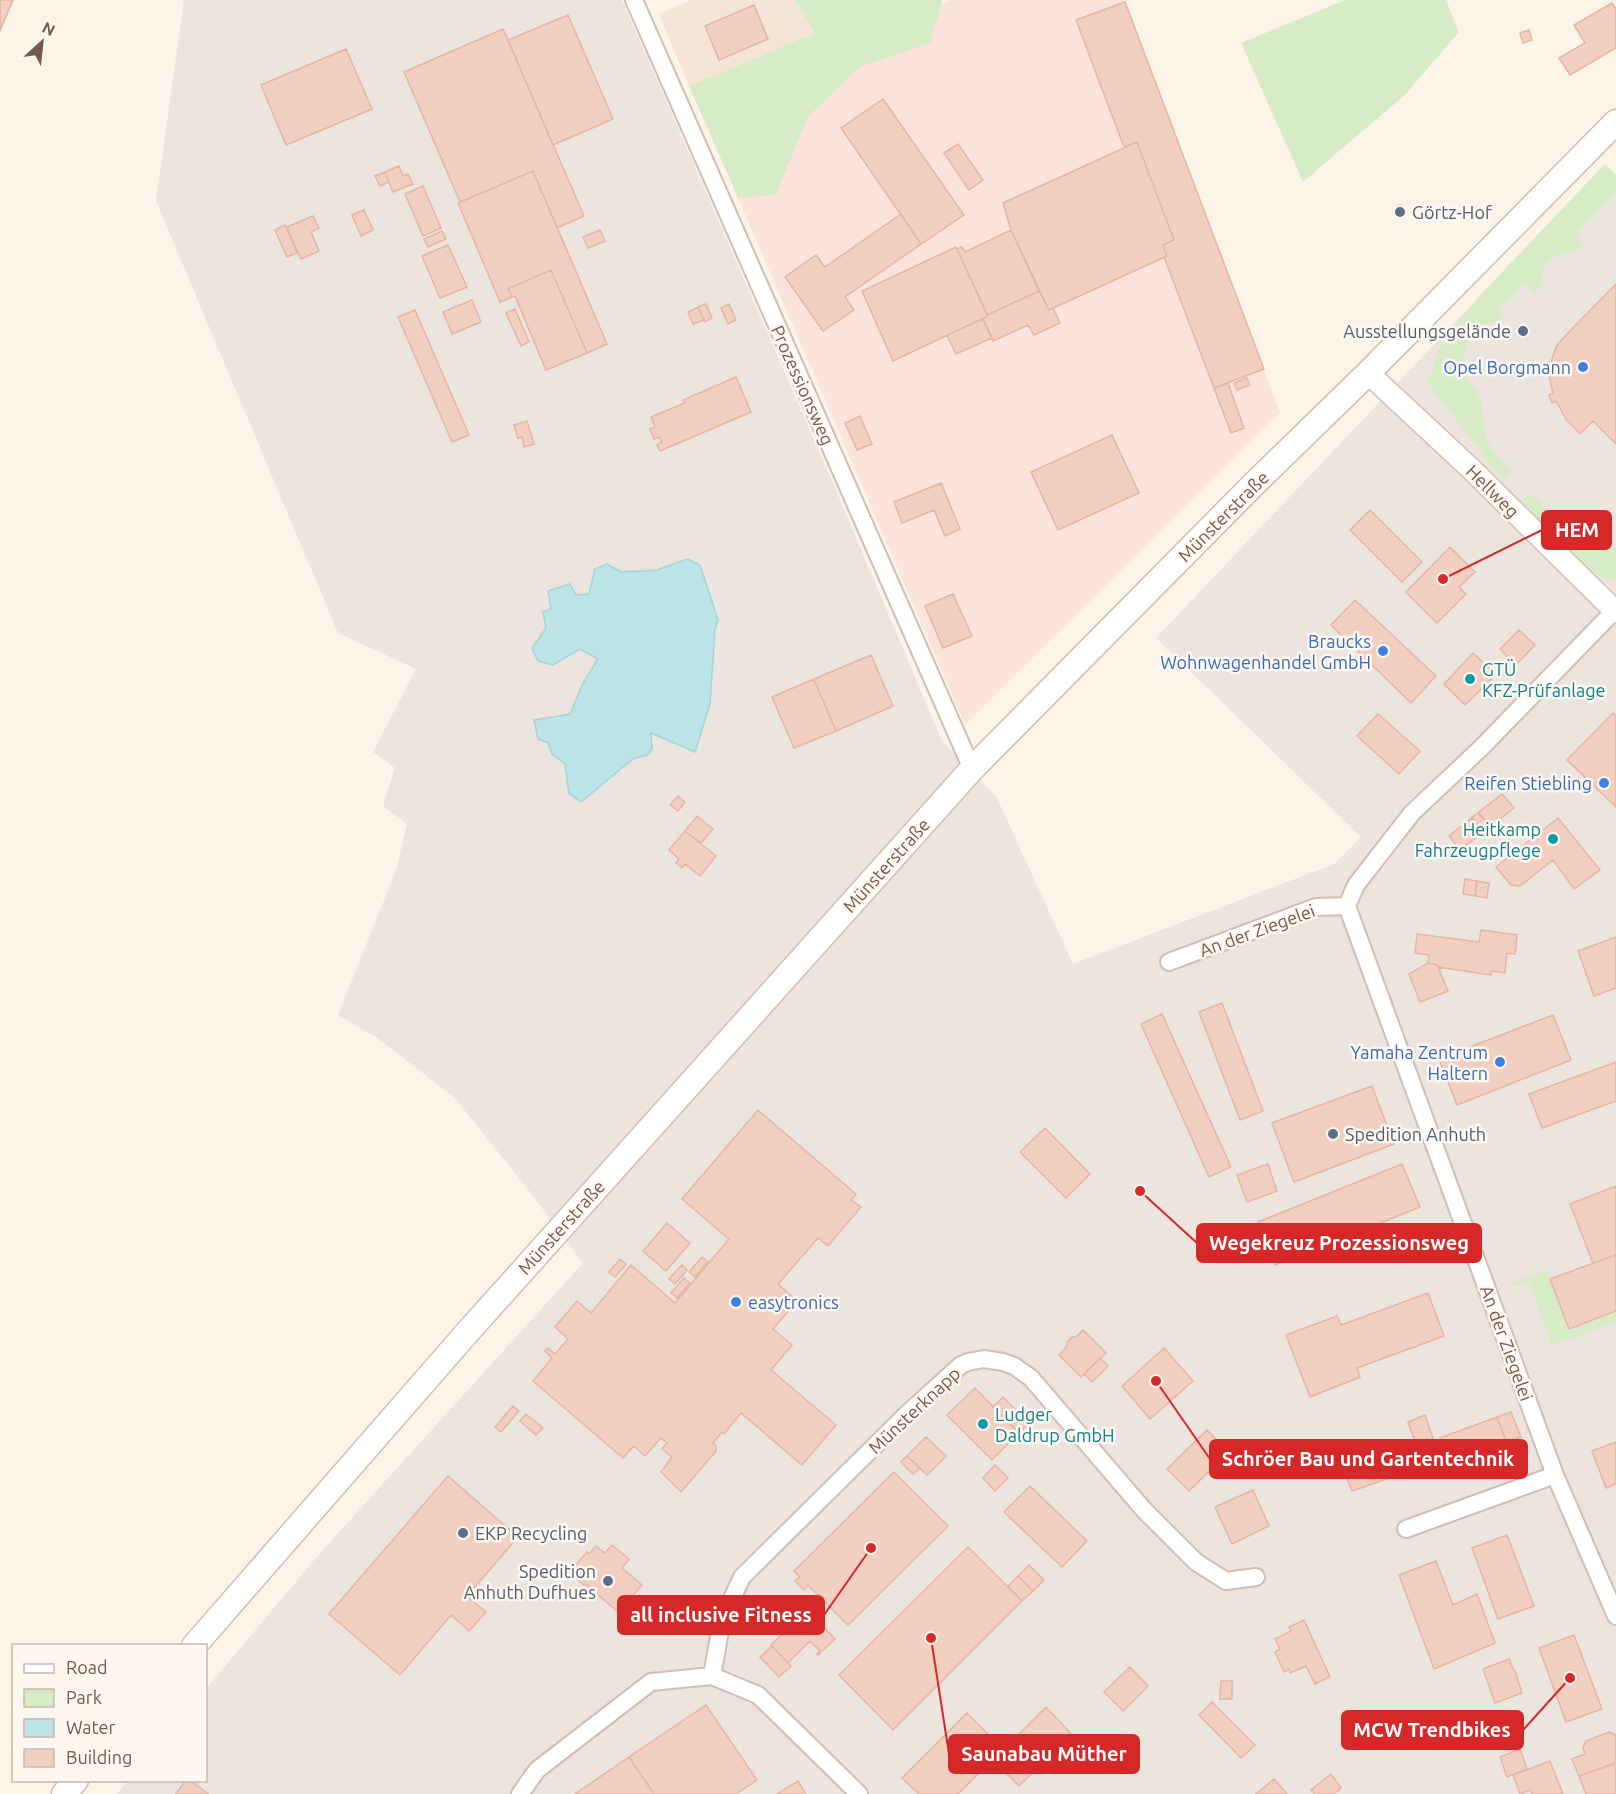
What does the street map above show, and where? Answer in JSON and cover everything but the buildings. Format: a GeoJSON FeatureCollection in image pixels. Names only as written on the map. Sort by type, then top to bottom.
{"type":"FeatureCollection","features":[{"type":"Feature","properties":{"kind":"main road","name":"Münsterstraße"},"geometry":{"type":"LineString","coordinates":[[196,1644],[473,1326],[972,769],[1255,483],[1368,374],[1616,122]]}},
{"type":"Feature","properties":{"kind":"main road"},"geometry":{"type":"LineString","coordinates":[[64,1794],[74,1782]]}},
{"type":"Feature","properties":{"kind":"street","name":"Prozessionsweg"},"geometry":{"type":"LineString","coordinates":[[634,0],[972,769]]}},
{"type":"Feature","properties":{"kind":"street","name":"Hellweg"},"geometry":{"type":"LineString","coordinates":[[1368,374],[1469,467],[1616,611]]}},
{"type":"Feature","properties":{"kind":"street"},"geometry":{"type":"LineString","coordinates":[[1347,906],[1356,885],[1412,813],[1482,747],[1616,611]]}},
{"type":"Feature","properties":{"kind":"street","name":"An der Ziegelei"},"geometry":{"type":"LineString","coordinates":[[1170,962],[1316,907],[1347,906],[1555,1475],[1616,1616]]}},
{"type":"Feature","properties":{"kind":"street","name":"Münsterknapp"},"geometry":{"type":"LineString","coordinates":[[712,1676],[722,1620],[742,1576],[908,1413],[961,1365],[976,1361],[993,1360],[1014,1365],[1031,1378],[1144,1509],[1196,1562],[1226,1581],[1256,1577]]}},
{"type":"Feature","properties":{"kind":"street"},"geometry":{"type":"LineString","coordinates":[[1406,1529],[1555,1475]]}},
{"type":"Feature","properties":{"kind":"street"},"geometry":{"type":"LineString","coordinates":[[520,1794],[537,1770],[651,1682],[712,1676],[758,1695],[859,1794]]}},
{"type":"Feature","properties":{"kind":"shaded area"},"geometry":{"type":"Polygon","coordinates":[[[184,0],[622,0],[830,476],[942,741],[996,796],[1073,964],[1334,864],[1361,837],[1156,638],[1605,164],[1616,175],[1616,1794],[117,1794],[127,1782],[207,1782],[207,1688],[321,1552],[583,1263],[455,1098],[376,1037],[338,1015],[397,868],[407,824],[383,806],[395,768],[373,752],[416,669],[338,633],[156,201],[184,0]]]}},
{"type":"Feature","properties":{"kind":"shaded area"},"geometry":{"type":"Polygon","coordinates":[[[691,0],[795,0],[815,33],[689,86],[659,14],[691,0]]]}},
{"type":"Feature","properties":{"kind":"shaded area"},"geometry":{"type":"Polygon","coordinates":[[[951,0],[1125,0],[1280,413],[965,725],[738,198],[776,195],[808,117],[860,67],[930,43],[942,4],[951,0]]]}},
{"type":"Feature","properties":{"kind":"green space"},"geometry":{"type":"Polygon","coordinates":[[[795,0],[942,0],[942,4],[930,43],[860,67],[808,117],[776,195],[738,198],[689,86],[815,33],[795,0]]]}},
{"type":"Feature","properties":{"kind":"green space"},"geometry":{"type":"Polygon","coordinates":[[[1345,0],[1446,0],[1459,32],[1405,95],[1303,182],[1241,43],[1345,0]]]}},
{"type":"Feature","properties":{"kind":"green space"},"geometry":{"type":"Polygon","coordinates":[[[1605,164],[1616,175],[1616,193],[1575,234],[1584,243],[1574,253],[1560,254],[1550,260],[1543,271],[1543,284],[1535,293],[1524,283],[1499,310],[1505,316],[1498,323],[1482,326],[1471,337],[1467,345],[1464,370],[1467,379],[1479,396],[1487,440],[1495,453],[1512,470],[1502,480],[1426,380],[1433,370],[1437,353],[1458,322],[1486,289],[1605,164]]]}},
{"type":"Feature","properties":{"kind":"green space"},"geometry":{"type":"Polygon","coordinates":[[[1530,493],[1578,542],[1588,533],[1588,546],[1616,547],[1616,579],[1604,578],[1590,570],[1520,502],[1530,493]]]}},
{"type":"Feature","properties":{"kind":"green space"},"geometry":{"type":"Polygon","coordinates":[[[1547,1270],[1569,1328],[1616,1311],[1616,1322],[1552,1345],[1528,1281],[1513,1286],[1511,1283],[1547,1270]]]}},
{"type":"Feature","properties":{"kind":"water"},"geometry":{"type":"Polygon","coordinates":[[[687,559],[700,565],[718,620],[715,629],[710,704],[695,752],[651,733],[652,749],[648,755],[634,758],[581,802],[569,793],[565,764],[552,754],[548,743],[538,739],[534,720],[570,714],[583,683],[598,659],[580,649],[553,665],[538,661],[532,648],[546,628],[543,612],[551,609],[548,591],[570,584],[576,595],[589,594],[595,569],[607,564],[621,572],[657,570],[687,559]]]}},
{"type":"Feature","properties":{"kind":"place","name":"Görtz-Hof"},"geometry":{"type":"Point","coordinates":[1400,212]}},
{"type":"Feature","properties":{"kind":"place","name":"Ausstellungsgelände"},"geometry":{"type":"Point","coordinates":[1523,331]}},
{"type":"Feature","properties":{"kind":"place","name":"Opel Borgmann"},"geometry":{"type":"Point","coordinates":[1583,367]}},
{"type":"Feature","properties":{"kind":"place","name":"HEM"},"geometry":{"type":"Point","coordinates":[1443,579]}},
{"type":"Feature","properties":{"kind":"place","name":"Braucks Wohnwagenhandel GmbH"},"geometry":{"type":"Point","coordinates":[1383,651]}},
{"type":"Feature","properties":{"kind":"place","name":"GTÜ KFZ-Prüfanlage"},"geometry":{"type":"Point","coordinates":[1470,679]}},
{"type":"Feature","properties":{"kind":"place","name":"Reifen Stiebling"},"geometry":{"type":"Point","coordinates":[1604,783]}},
{"type":"Feature","properties":{"kind":"place","name":"Heitkamp Fahrzeugpflege"},"geometry":{"type":"Point","coordinates":[1553,839]}},
{"type":"Feature","properties":{"kind":"place","name":"Yamaha Zentrum Haltern"},"geometry":{"type":"Point","coordinates":[1500,1062]}},
{"type":"Feature","properties":{"kind":"place","name":"Spedition Anhuth"},"geometry":{"type":"Point","coordinates":[1333,1134]}},
{"type":"Feature","properties":{"kind":"place","name":"Wegekreuz Prozessionsweg"},"geometry":{"type":"Point","coordinates":[1140,1191]}},
{"type":"Feature","properties":{"kind":"place","name":"easytronics"},"geometry":{"type":"Point","coordinates":[736,1302]}},
{"type":"Feature","properties":{"kind":"place","name":"Schröer Bau und Gartentechnik"},"geometry":{"type":"Point","coordinates":[1156,1381]}},
{"type":"Feature","properties":{"kind":"place","name":"Ludger Daldrup GmbH"},"geometry":{"type":"Point","coordinates":[983,1424]}},
{"type":"Feature","properties":{"kind":"place","name":"EKP Recycling"},"geometry":{"type":"Point","coordinates":[463,1533]}},
{"type":"Feature","properties":{"kind":"place","name":"all inclusive Fitness"},"geometry":{"type":"Point","coordinates":[871,1548]}},
{"type":"Feature","properties":{"kind":"place","name":"Spedition Anhuth Dufhues"},"geometry":{"type":"Point","coordinates":[608,1581]}},
{"type":"Feature","properties":{"kind":"place","name":"Saunabau Müther"},"geometry":{"type":"Point","coordinates":[931,1638]}},
{"type":"Feature","properties":{"kind":"place","name":"MCW Trendbikes"},"geometry":{"type":"Point","coordinates":[1570,1678]}}]}
